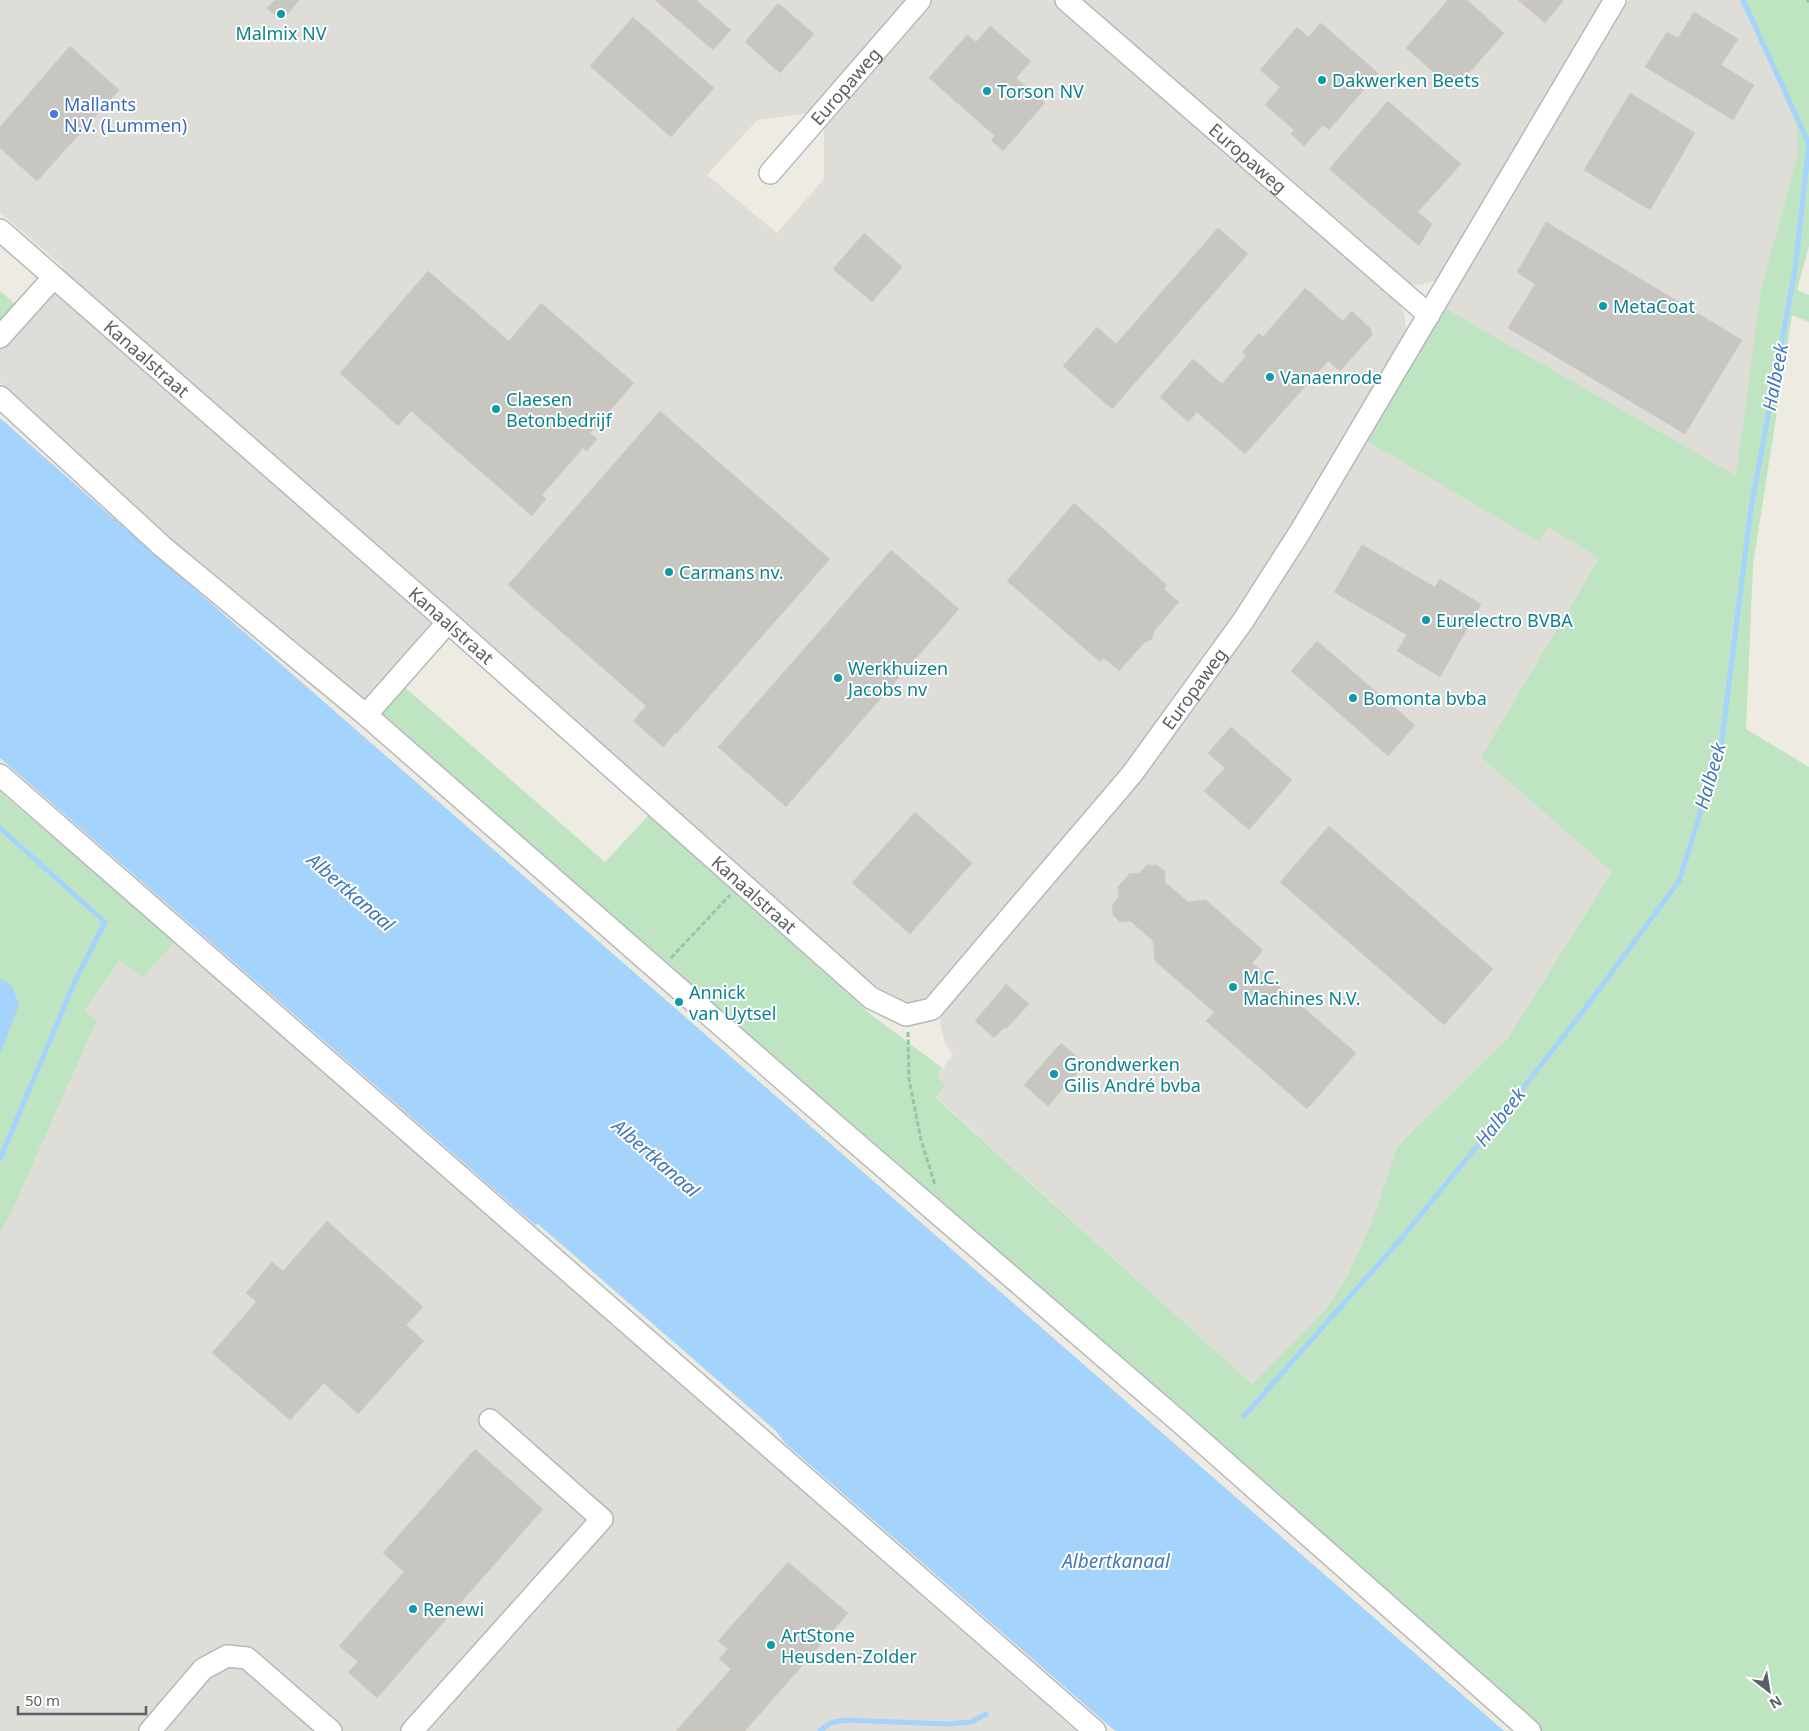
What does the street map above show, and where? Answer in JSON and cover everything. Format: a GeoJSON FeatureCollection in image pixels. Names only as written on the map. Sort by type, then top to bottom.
{"type":"FeatureCollection","features":[{"type":"Feature","properties":{"kind":"street","name":"Europaweg"},"geometry":{"type":"LineString","coordinates":[[770,173],[920,0]]}},
{"type":"Feature","properties":{"kind":"street","name":"Europaweg"},"geometry":{"type":"LineString","coordinates":[[1066,0],[1429,316]]}},
{"type":"Feature","properties":{"kind":"street","name":"Europaweg"},"geometry":{"type":"LineString","coordinates":[[906,1015],[932,1009],[1125,782],[1154,745],[1243,621],[1300,532],[1615,0]]}},
{"type":"Feature","properties":{"kind":"street","name":"Kanaalstraat"},"geometry":{"type":"LineString","coordinates":[[0,230],[448,622],[871,998],[906,1015]]}},
{"type":"Feature","properties":{"kind":"street"},"geometry":{"type":"LineString","coordinates":[[0,337],[53,278]]}},
{"type":"Feature","properties":{"kind":"street"},"geometry":{"type":"LineString","coordinates":[[0,397],[163,547],[366,715],[842,1132],[1190,1431],[1530,1731]]}},
{"type":"Feature","properties":{"kind":"street"},"geometry":{"type":"LineString","coordinates":[[366,715],[448,622]]}},
{"type":"Feature","properties":{"kind":"street"},"geometry":{"type":"LineString","coordinates":[[0,775],[1096,1731]]}},
{"type":"Feature","properties":{"kind":"street"},"geometry":{"type":"LineString","coordinates":[[412,1731],[602,1519],[490,1420]]}},
{"type":"Feature","properties":{"kind":"street"},"geometry":{"type":"LineString","coordinates":[[150,1731],[203,1669],[227,1656],[248,1658],[331,1731]]}},
{"type":"Feature","properties":{"kind":"path"},"geometry":{"type":"LineString","coordinates":[[659,970],[742,882]]}},
{"type":"Feature","properties":{"kind":"path"},"geometry":{"type":"LineString","coordinates":[[906,1015],[909,1079],[921,1140],[935,1187]]}},
{"type":"Feature","properties":{"kind":"shaded area"},"geometry":{"type":"Polygon","coordinates":[[[0,0],[909,0],[810,113],[757,120],[707,175],[777,233],[824,179],[824,125],[933,0],[1053,0],[1399,303],[1405,315],[1406,334],[1317,485],[1246,599],[1147,737],[1109,786],[936,988],[920,1001],[900,1002],[884,993],[450,613],[364,703],[183,555],[0,382],[0,346],[63,267],[0,212],[0,0]]]}},
{"type":"Feature","properties":{"kind":"shaded area"},"geometry":{"type":"Polygon","coordinates":[[[1082,0],[1608,0],[1437,280],[1419,285],[1409,284],[1082,0]]]}},
{"type":"Feature","properties":{"kind":"shaded area"},"geometry":{"type":"Polygon","coordinates":[[[1629,0],[1743,0],[1796,125],[1798,154],[1761,289],[1736,477],[1445,308],[1629,0]]]}},
{"type":"Feature","properties":{"kind":"shaded area"},"geometry":{"type":"Polygon","coordinates":[[[1365,440],[1539,542],[1548,527],[1599,558],[1481,757],[1612,872],[1508,1038],[1397,1147],[1371,1224],[1348,1275],[1325,1310],[1252,1384],[935,1096],[945,1085],[937,1077],[953,1054],[945,1044],[940,1023],[944,1008],[1365,440]]]}},
{"type":"Feature","properties":{"kind":"shaded area"},"geometry":{"type":"Polygon","coordinates":[[[175,942],[1076,1731],[0,1731],[0,1232],[11,1213],[97,1020],[84,1011],[120,960],[142,978],[175,942]]]}},
{"type":"Feature","properties":{"kind":"green space"},"geometry":{"type":"Polygon","coordinates":[[[1743,0],[1809,0],[1809,246],[1797,290],[1809,295],[1809,322],[1792,315],[1753,565],[1746,729],[1809,767],[1809,1731],[1541,1731],[896,1171],[381,719],[378,709],[401,684],[605,862],[649,815],[869,1013],[942,1068],[937,1077],[946,1085],[935,1097],[1252,1384],[1325,1310],[1348,1275],[1371,1224],[1397,1147],[1508,1038],[1612,872],[1481,757],[1599,558],[1548,527],[1539,542],[1365,440],[1445,308],[1736,476],[1761,289],[1798,154],[1796,125],[1743,0]]]}},
{"type":"Feature","properties":{"kind":"green space"},"geometry":{"type":"Polygon","coordinates":[[[0,291],[19,307],[0,328],[0,291]]]}},
{"type":"Feature","properties":{"kind":"green space"},"geometry":{"type":"Polygon","coordinates":[[[0,792],[175,942],[142,978],[120,960],[84,1011],[97,1020],[11,1213],[0,1232],[0,792]]]}},
{"type":"Feature","properties":{"kind":"water","name":"Albertkanaal"},"geometry":{"type":"Polygon","coordinates":[[[0,418],[1504,1731],[1115,1731],[785,1443],[776,1431],[538,1224],[535,1225],[0,758],[0,418]]]}},
{"type":"Feature","properties":{"kind":"water"},"geometry":{"type":"Polygon","coordinates":[[[0,978],[12,986],[19,1005],[0,1055],[0,978]]]}},
{"type":"Feature","properties":{"kind":"building","name":"Malmix NV"},"geometry":{"type":"Polygon","coordinates":[[[275,0],[299,0],[282,21],[267,8],[275,0]]]}},
{"type":"Feature","properties":{"kind":"building"},"geometry":{"type":"Polygon","coordinates":[[[655,0],[696,0],[731,30],[713,50],[655,0]]]}},
{"type":"Feature","properties":{"kind":"building"},"geometry":{"type":"Polygon","coordinates":[[[1448,0],[1467,0],[1504,33],[1454,90],[1406,48],[1448,0]]]}},
{"type":"Feature","properties":{"kind":"building"},"geometry":{"type":"Polygon","coordinates":[[[1518,0],[1564,0],[1545,23],[1518,0]]]}},
{"type":"Feature","properties":{"kind":"building"},"geometry":{"type":"Polygon","coordinates":[[[778,3],[814,34],[780,73],[745,42],[778,3]]]}},
{"type":"Feature","properties":{"kind":"building"},"geometry":{"type":"Polygon","coordinates":[[[1694,12],[1738,39],[1721,65],[1754,85],[1733,120],[1645,67],[1667,32],[1678,38],[1694,12]]]}},
{"type":"Feature","properties":{"kind":"building"},"geometry":{"type":"Polygon","coordinates":[[[633,17],[714,88],[671,137],[590,66],[633,17]]]}},
{"type":"Feature","properties":{"kind":"building","name":"Dakwerken Beets"},"geometry":{"type":"Polygon","coordinates":[[[1321,23],[1378,73],[1329,130],[1323,125],[1304,146],[1291,134],[1294,130],[1265,105],[1280,87],[1260,70],[1297,27],[1308,37],[1321,23]]]}},
{"type":"Feature","properties":{"kind":"building","name":"Torson NV"},"geometry":{"type":"Polygon","coordinates":[[[990,26],[1031,61],[1016,78],[1045,103],[1003,151],[991,140],[995,136],[929,78],[967,35],[976,42],[990,26]]]}},
{"type":"Feature","properties":{"kind":"building","name":"Mallants N.V. (Lummen)"},"geometry":{"type":"Polygon","coordinates":[[[70,46],[119,90],[37,181],[0,148],[0,127],[70,46]]]}},
{"type":"Feature","properties":{"kind":"building"},"geometry":{"type":"Polygon","coordinates":[[[1630,93],[1695,133],[1650,210],[1584,170],[1630,93]]]}},
{"type":"Feature","properties":{"kind":"building"},"geometry":{"type":"Polygon","coordinates":[[[1388,101],[1461,164],[1418,212],[1432,224],[1419,246],[1329,169],[1388,101]]]}},
{"type":"Feature","properties":{"kind":"building","name":"MetaCoat"},"geometry":{"type":"Polygon","coordinates":[[[1546,222],[1742,340],[1685,434],[1508,328],[1535,284],[1517,272],[1546,222]]]}},
{"type":"Feature","properties":{"kind":"building"},"geometry":{"type":"Polygon","coordinates":[[[1218,228],[1248,254],[1112,409],[1063,366],[1097,327],[1116,344],[1218,228]]]}},
{"type":"Feature","properties":{"kind":"building"},"geometry":{"type":"Polygon","coordinates":[[[864,233],[902,267],[872,302],[833,269],[864,233]]]}},
{"type":"Feature","properties":{"kind":"building","name":"Claesen Betonbedrijf"},"geometry":{"type":"Polygon","coordinates":[[[428,271],[509,341],[541,303],[634,383],[590,433],[597,439],[587,451],[583,448],[542,495],[546,499],[532,516],[411,411],[398,426],[340,373],[428,271]]]}},
{"type":"Feature","properties":{"kind":"building","name":"Vanaenrode"},"geometry":{"type":"Polygon","coordinates":[[[1305,288],[1343,321],[1352,311],[1371,329],[1372,335],[1340,371],[1328,361],[1245,454],[1197,412],[1188,422],[1160,397],[1193,359],[1222,384],[1246,356],[1242,352],[1259,333],[1263,337],[1305,288]]]}},
{"type":"Feature","properties":{"kind":"building","name":"Carmans nv."},"geometry":{"type":"Polygon","coordinates":[[[660,411],[830,559],[663,747],[633,721],[646,706],[508,585],[660,411]]]}},
{"type":"Feature","properties":{"kind":"building"},"geometry":{"type":"Polygon","coordinates":[[[1074,503],[1167,585],[1164,589],[1179,602],[1154,631],[1152,639],[1144,643],[1119,671],[1104,658],[1100,662],[1007,581],[1074,503]]]}},
{"type":"Feature","properties":{"kind":"building","name":"Eurelectro BVBA"},"geometry":{"type":"Polygon","coordinates":[[[1362,545],[1435,587],[1440,579],[1481,604],[1440,677],[1397,651],[1407,635],[1334,592],[1362,545]]]}},
{"type":"Feature","properties":{"kind":"building","name":"Werkhuizen Jacobs nv"},"geometry":{"type":"Polygon","coordinates":[[[891,550],[959,609],[786,807],[718,747],[891,550]]]}},
{"type":"Feature","properties":{"kind":"building","name":"Bomonta bvba"},"geometry":{"type":"Polygon","coordinates":[[[1317,641],[1415,725],[1388,756],[1291,671],[1317,641]]]}},
{"type":"Feature","properties":{"kind":"building"},"geometry":{"type":"Polygon","coordinates":[[[1231,727],[1292,780],[1249,830],[1204,791],[1225,768],[1208,753],[1231,727]]]}},
{"type":"Feature","properties":{"kind":"building"},"geometry":{"type":"Polygon","coordinates":[[[915,812],[972,863],[910,934],[852,883],[915,812]]]}},
{"type":"Feature","properties":{"kind":"building"},"geometry":{"type":"Polygon","coordinates":[[[1329,826],[1493,969],[1444,1025],[1280,882],[1329,826]]]}},
{"type":"Feature","properties":{"kind":"building","name":"M.C. Machines N.V."},"geometry":{"type":"Polygon","coordinates":[[[1147,865],[1157,865],[1165,871],[1165,882],[1188,902],[1206,900],[1263,950],[1252,963],[1356,1053],[1307,1109],[1206,1021],[1214,1012],[1155,961],[1153,941],[1130,921],[1120,922],[1113,915],[1112,905],[1119,897],[1118,887],[1129,874],[1140,873],[1147,865]]]}},
{"type":"Feature","properties":{"kind":"building"},"geometry":{"type":"Polygon","coordinates":[[[1006,984],[1029,1004],[1006,1029],[1005,1027],[994,1038],[975,1021],[1006,984]]]}},
{"type":"Feature","properties":{"kind":"building","name":"Grondwerken Gilis André bvba"},"geometry":{"type":"Polygon","coordinates":[[[1061,1043],[1085,1064],[1048,1106],[1024,1085],[1061,1043]]]}},
{"type":"Feature","properties":{"kind":"building"},"geometry":{"type":"Polygon","coordinates":[[[327,1221],[423,1307],[406,1325],[424,1341],[358,1414],[324,1383],[290,1420],[212,1353],[256,1302],[246,1293],[272,1262],[283,1271],[327,1221]]]}},
{"type":"Feature","properties":{"kind":"building","name":"Renewi"},"geometry":{"type":"Polygon","coordinates":[[[475,1449],[543,1509],[377,1698],[348,1672],[358,1662],[339,1646],[404,1572],[383,1553],[475,1449]]]}},
{"type":"Feature","properties":{"kind":"building","name":"ArtStone Heusden-Zolder"},"geometry":{"type":"Polygon","coordinates":[[[788,1562],[848,1613],[745,1731],[676,1731],[731,1669],[719,1659],[728,1649],[718,1641],[788,1562]]]}},
{"type":"Feature","properties":{"kind":"waterway","name":"Halbeek"},"geometry":{"type":"LineString","coordinates":[[1244,1416],[1400,1240],[1496,1123],[1584,1010],[1679,881],[1721,747],[1751,508],[1795,270],[1809,144],[1743,0]]}},
{"type":"Feature","properties":{"kind":"waterway"},"geometry":{"type":"LineString","coordinates":[[0,828],[105,922],[75,981],[0,1159]]}},
{"type":"Feature","properties":{"kind":"waterway","name":"Halbeek"},"geometry":{"type":"LineString","coordinates":[[820,1731],[830,1723],[845,1720],[947,1724],[971,1722],[986,1714]]}},
{"type":"Feature","properties":{"kind":"place","name":"Malmix NV"},"geometry":{"type":"Point","coordinates":[281,14]}},
{"type":"Feature","properties":{"kind":"place","name":"Dakwerken Beets"},"geometry":{"type":"Point","coordinates":[1322,80]}},
{"type":"Feature","properties":{"kind":"place","name":"Torson NV"},"geometry":{"type":"Point","coordinates":[987,91]}},
{"type":"Feature","properties":{"kind":"place","name":"Mallants N.V. (Lummen)"},"geometry":{"type":"Point","coordinates":[54,114]}},
{"type":"Feature","properties":{"kind":"place","name":"MetaCoat"},"geometry":{"type":"Point","coordinates":[1603,306]}},
{"type":"Feature","properties":{"kind":"place","name":"Vanaenrode"},"geometry":{"type":"Point","coordinates":[1270,377]}},
{"type":"Feature","properties":{"kind":"place","name":"Claesen Betonbedrijf"},"geometry":{"type":"Point","coordinates":[496,409]}},
{"type":"Feature","properties":{"kind":"place","name":"Carmans nv."},"geometry":{"type":"Point","coordinates":[669,572]}},
{"type":"Feature","properties":{"kind":"place","name":"Eurelectro BVBA"},"geometry":{"type":"Point","coordinates":[1426,620]}},
{"type":"Feature","properties":{"kind":"place","name":"Werkhuizen Jacobs nv"},"geometry":{"type":"Point","coordinates":[838,678]}},
{"type":"Feature","properties":{"kind":"place","name":"Bomonta bvba"},"geometry":{"type":"Point","coordinates":[1353,698]}},
{"type":"Feature","properties":{"kind":"place","name":"M.C. Machines N.V."},"geometry":{"type":"Point","coordinates":[1233,987]}},
{"type":"Feature","properties":{"kind":"place","name":"Annick van Uytsel"},"geometry":{"type":"Point","coordinates":[679,1002]}},
{"type":"Feature","properties":{"kind":"place","name":"Grondwerken Gilis André bvba"},"geometry":{"type":"Point","coordinates":[1054,1074]}},
{"type":"Feature","properties":{"kind":"place","name":"Renewi"},"geometry":{"type":"Point","coordinates":[413,1609]}},
{"type":"Feature","properties":{"kind":"place","name":"ArtStone Heusden-Zolder"},"geometry":{"type":"Point","coordinates":[771,1645]}}]}
